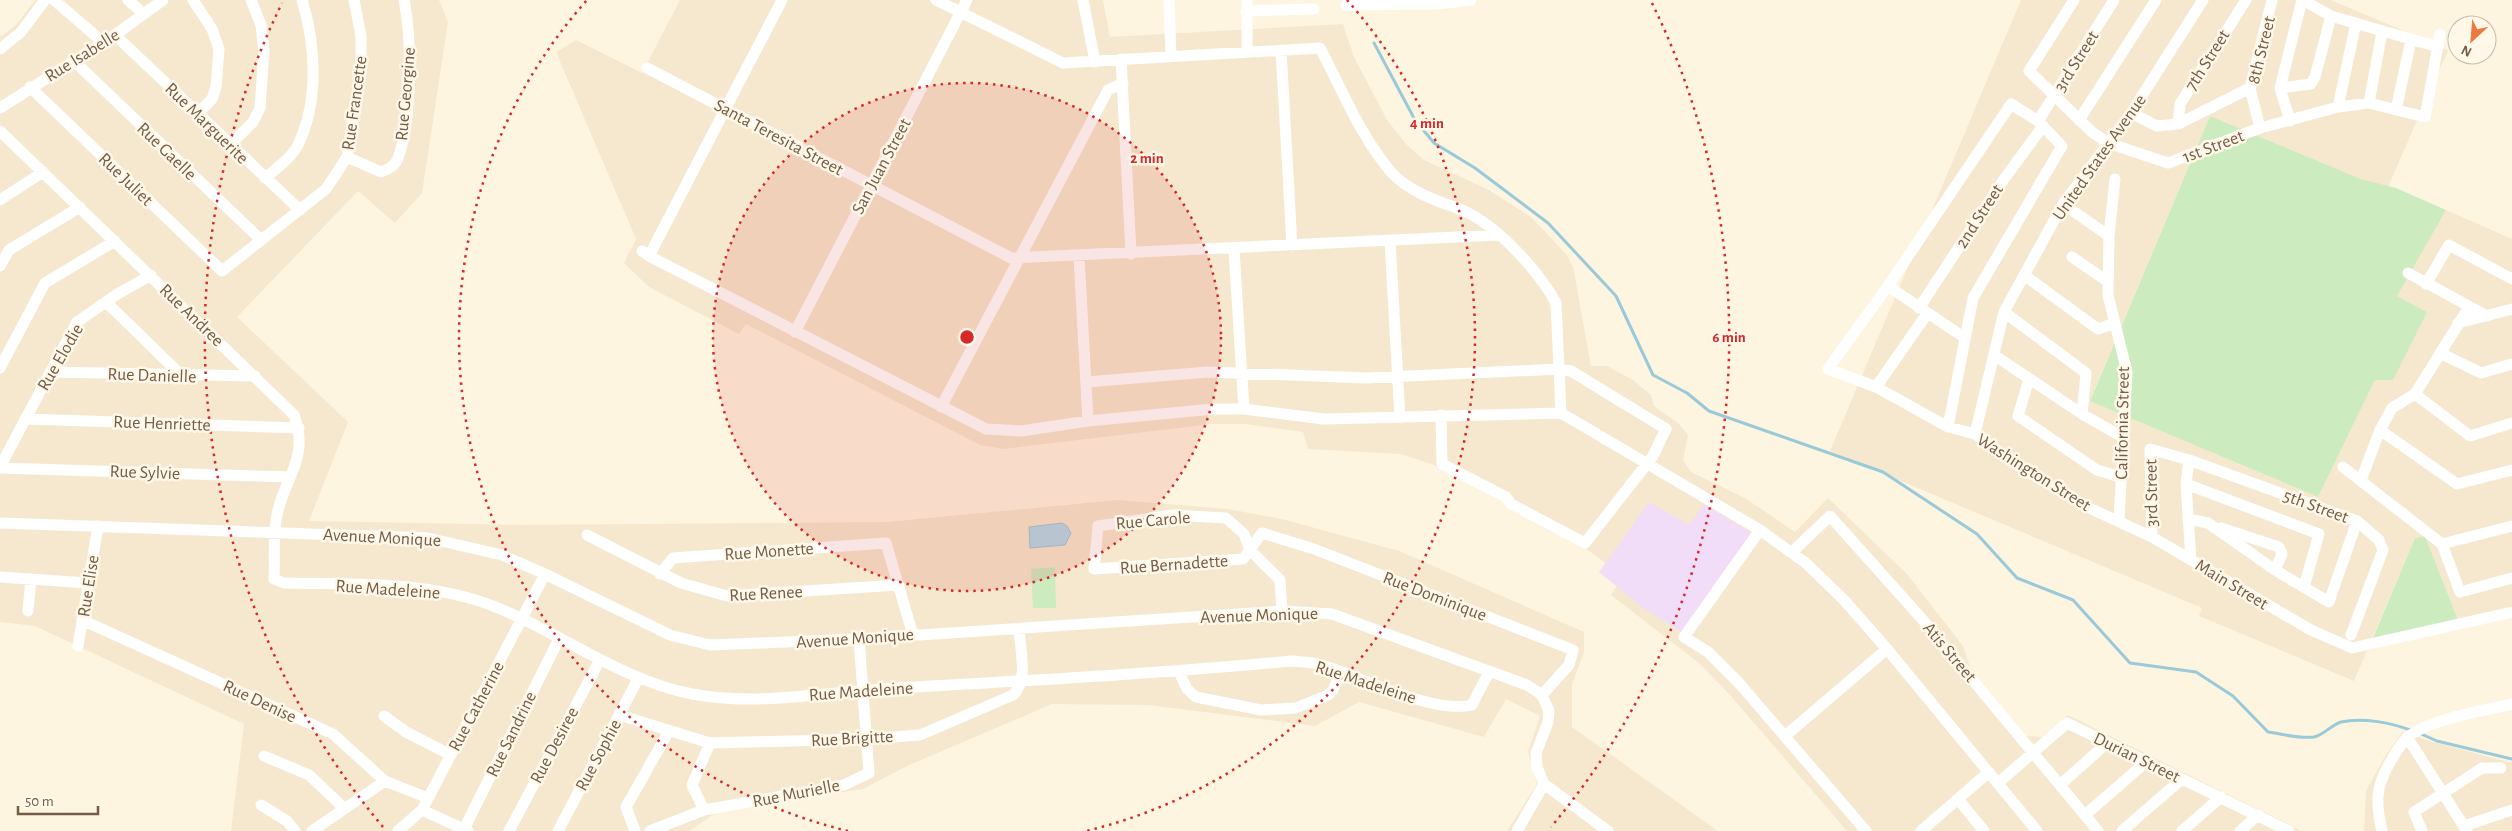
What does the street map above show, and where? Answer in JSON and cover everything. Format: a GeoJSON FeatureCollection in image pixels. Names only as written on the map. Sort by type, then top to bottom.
{"type":"FeatureCollection","features":[{"type":"Feature","properties":{"kind":"street"},"geometry":{"type":"LineString","coordinates":[[0,49],[21,32],[45,0]]}},
{"type":"Feature","properties":{"kind":"street"},"geometry":{"type":"LineString","coordinates":[[54,0],[104,42]]}},
{"type":"Feature","properties":{"kind":"street"},"geometry":{"type":"LineString","coordinates":[[128,0],[144,14]]}},
{"type":"Feature","properties":{"kind":"street","name":"Rue Isabelle"},"geometry":{"type":"LineString","coordinates":[[0,108],[116,35],[163,0]]}},
{"type":"Feature","properties":{"kind":"street"},"geometry":{"type":"LineString","coordinates":[[192,0],[212,30],[219,49],[212,99],[197,114]]}},
{"type":"Feature","properties":{"kind":"street"},"geometry":{"type":"LineString","coordinates":[[230,146],[253,122],[260,108],[264,52],[261,25],[251,0]]}},
{"type":"Feature","properties":{"kind":"street"},"geometry":{"type":"LineString","coordinates":[[265,178],[284,162],[297,146],[308,113],[313,61],[309,22],[302,0]]}},
{"type":"Feature","properties":{"kind":"street","name":"Rue Francette"},"geometry":{"type":"LineString","coordinates":[[222,271],[326,189],[347,157],[361,69],[361,36],[354,0]]}},
{"type":"Feature","properties":{"kind":"street","name":"Rue Georgine"},"geometry":{"type":"LineString","coordinates":[[347,157],[381,172],[391,168],[398,158],[404,133],[410,48],[404,0]]}},
{"type":"Feature","properties":{"kind":"street"},"geometry":{"type":"LineString","coordinates":[[782,0],[725,109],[645,253],[986,429],[1004,432],[1088,421],[1212,409],[1244,409],[1324,419],[1561,412],[1760,530],[1792,552],[1844,600],[2038,831]]}},
{"type":"Feature","properties":{"kind":"street"},"geometry":{"type":"LineString","coordinates":[[936,0],[1063,63],[1320,48],[1372,144],[1393,174],[1435,202],[1464,211],[1500,235],[1517,251],[1547,287],[1556,303],[1561,412]]}},
{"type":"Feature","properties":{"kind":"street","name":"San Juan Street"},"geometry":{"type":"LineString","coordinates":[[795,332],[968,0]]}},
{"type":"Feature","properties":{"kind":"street"},"geometry":{"type":"LineString","coordinates":[[1083,0],[1095,62]]}},
{"type":"Feature","properties":{"kind":"street"},"geometry":{"type":"LineString","coordinates":[[1168,0],[1171,56]]}},
{"type":"Feature","properties":{"kind":"street"},"geometry":{"type":"LineString","coordinates":[[1346,5],[1471,0]]}},
{"type":"Feature","properties":{"kind":"street","name":"1st Street"},"geometry":{"type":"LineString","coordinates":[[2074,0],[2029,71],[2079,120],[2108,143],[2168,163],[2260,128],[2338,107],[2369,103],[2424,117],[2438,47]]}},
{"type":"Feature","properties":{"kind":"street","name":"3rd Street"},"geometry":{"type":"LineString","coordinates":[[2040,124],[2054,96],[2114,0]]}},
{"type":"Feature","properties":{"kind":"street"},"geometry":{"type":"LineString","coordinates":[[2079,120],[2156,0]]}},
{"type":"Feature","properties":{"kind":"street","name":"United States Avenue"},"geometry":{"type":"LineString","coordinates":[[1975,434],[2004,312],[2063,204],[2131,113],[2203,0]]}},
{"type":"Feature","properties":{"kind":"street","name":"7th Street"},"geometry":{"type":"LineString","coordinates":[[2178,124],[2180,104],[2246,0]]}},
{"type":"Feature","properties":{"kind":"street","name":"8th Street"},"geometry":{"type":"LineString","coordinates":[[2260,128],[2250,88],[2272,0]]}},
{"type":"Feature","properties":{"kind":"street"},"geometry":{"type":"LineString","coordinates":[[2290,121],[2280,88],[2302,0],[2331,16],[2438,47],[2440,34]]}},
{"type":"Feature","properties":{"kind":"street"},"geometry":{"type":"LineString","coordinates":[[1247,52],[1247,6],[1314,9]]}},
{"type":"Feature","properties":{"kind":"street"},"geometry":{"type":"LineString","coordinates":[[2280,88],[2311,84],[2315,77],[2331,16]]}},
{"type":"Feature","properties":{"kind":"street"},"geometry":{"type":"LineString","coordinates":[[2338,107],[2356,23]]}},
{"type":"Feature","properties":{"kind":"street"},"geometry":{"type":"LineString","coordinates":[[2369,103],[2382,32]]}},
{"type":"Feature","properties":{"kind":"street","name":"Rue Marguerite"},"geometry":{"type":"LineString","coordinates":[[116,35],[230,146],[300,210]]}},
{"type":"Feature","properties":{"kind":"street"},"geometry":{"type":"LineString","coordinates":[[2396,110],[2411,40]]}},
{"type":"Feature","properties":{"kind":"street"},"geometry":{"type":"LineString","coordinates":[[1281,50],[1292,246]]}},
{"type":"Feature","properties":{"kind":"street"},"geometry":{"type":"LineString","coordinates":[[1121,60],[1131,254]]}},
{"type":"Feature","properties":{"kind":"street","name":"Rue Gaelle"},"geometry":{"type":"LineString","coordinates":[[74,61],[261,240]]}},
{"type":"Feature","properties":{"kind":"street","name":"Santa Teresita Street"},"geometry":{"type":"LineString","coordinates":[[647,68],[1006,255],[1018,259]]}},
{"type":"Feature","properties":{"kind":"street"},"geometry":{"type":"LineString","coordinates":[[941,407],[1108,90],[1122,83]]}},
{"type":"Feature","properties":{"kind":"street","name":"Rue Juliet"},"geometry":{"type":"LineString","coordinates":[[30,88],[222,271]]}},
{"type":"Feature","properties":{"kind":"street"},"geometry":{"type":"LineString","coordinates":[[2131,113],[2156,126],[2178,124],[2250,88]]}},
{"type":"Feature","properties":{"kind":"street"},"geometry":{"type":"LineString","coordinates":[[1948,428],[1973,298],[2062,146],[2040,124],[2011,104],[1888,286],[1965,338]]}},
{"type":"Feature","properties":{"kind":"street","name":"2nd Street"},"geometry":{"type":"LineString","coordinates":[[1876,387],[2002,182],[2040,124]]}},
{"type":"Feature","properties":{"kind":"street","name":"Rue Andree"},"geometry":{"type":"LineString","coordinates":[[2,137],[80,206],[255,376],[294,415],[299,428]]}},
{"type":"Feature","properties":{"kind":"street"},"geometry":{"type":"LineString","coordinates":[[0,200],[43,172]]}},
{"type":"Feature","properties":{"kind":"street","name":"California Street"},"geometry":{"type":"LineString","coordinates":[[2115,179],[2109,236],[2107,281],[2108,295],[2126,372],[2119,521]]}},
{"type":"Feature","properties":{"kind":"street"},"geometry":{"type":"LineString","coordinates":[[2063,204],[2109,236]]}},
{"type":"Feature","properties":{"kind":"street"},"geometry":{"type":"LineString","coordinates":[[0,266],[9,250],[80,206]]}},
{"type":"Feature","properties":{"kind":"street"},"geometry":{"type":"LineString","coordinates":[[1018,259],[1500,235]]}},
{"type":"Feature","properties":{"kind":"street"},"geometry":{"type":"LineString","coordinates":[[0,368],[45,282],[115,241]]}},
{"type":"Feature","properties":{"kind":"street"},"geometry":{"type":"LineString","coordinates":[[1390,241],[1400,418]]}},
{"type":"Feature","properties":{"kind":"street"},"geometry":{"type":"LineString","coordinates":[[2426,284],[2449,245],[2512,278]]}},
{"type":"Feature","properties":{"kind":"street"},"geometry":{"type":"LineString","coordinates":[[1234,248],[1244,409]]}},
{"type":"Feature","properties":{"kind":"street"},"geometry":{"type":"LineString","coordinates":[[1079,256],[1088,421]]}},
{"type":"Feature","properties":{"kind":"street"},"geometry":{"type":"LineString","coordinates":[[2072,257],[2107,281]]}},
{"type":"Feature","properties":{"kind":"street"},"geometry":{"type":"LineString","coordinates":[[2408,273],[2487,316]]}},
{"type":"Feature","properties":{"kind":"street","name":"Rue Elodie"},"geometry":{"type":"LineString","coordinates":[[0,467],[77,322],[150,275]]}},
{"type":"Feature","properties":{"kind":"street"},"geometry":{"type":"LineString","coordinates":[[2024,275],[2098,329],[2115,323]]}},
{"type":"Feature","properties":{"kind":"street","name":"Washington Street"},"geometry":{"type":"LineString","coordinates":[[1888,286],[1828,370],[1876,387],[1948,428],[1975,434],[2023,469],[2088,507],[2119,521]]}},
{"type":"Feature","properties":{"kind":"street"},"geometry":{"type":"LineString","coordinates":[[106,302],[182,376]]}},
{"type":"Feature","properties":{"kind":"street"},"geometry":{"type":"LineString","coordinates":[[2361,480],[2380,430],[2392,408],[2415,394],[2469,307]]}},
{"type":"Feature","properties":{"kind":"street"},"geometry":{"type":"LineString","coordinates":[[2458,323],[2512,310]]}},
{"type":"Feature","properties":{"kind":"street"},"geometry":{"type":"LineString","coordinates":[[2004,312],[2086,373],[2082,414]]}},
{"type":"Feature","properties":{"kind":"street"},"geometry":{"type":"LineString","coordinates":[[2440,353],[2481,373],[2512,364]]}},
{"type":"Feature","properties":{"kind":"street"},"geometry":{"type":"LineString","coordinates":[[1994,355],[2082,414],[2124,438]]}},
{"type":"Feature","properties":{"kind":"street"},"geometry":{"type":"LineString","coordinates":[[1086,382],[1179,373],[1242,373],[1337,378],[1560,369],[1571,371],[1666,429],[1665,434],[1647,464],[1585,543],[1510,504],[1506,497],[1442,464],[1441,415]]}},
{"type":"Feature","properties":{"kind":"street","name":"Rue Danielle"},"geometry":{"type":"LineString","coordinates":[[50,372],[255,376]]}},
{"type":"Feature","properties":{"kind":"street"},"geometry":{"type":"LineString","coordinates":[[2029,379],[2018,416],[2097,470],[2120,477]]}},
{"type":"Feature","properties":{"kind":"street"},"geometry":{"type":"LineString","coordinates":[[2415,394],[2470,436],[2512,423]]}},
{"type":"Feature","properties":{"kind":"street","name":"Rue Henriette"},"geometry":{"type":"LineString","coordinates":[[25,419],[299,428]]}},
{"type":"Feature","properties":{"kind":"street"},"geometry":{"type":"LineString","coordinates":[[275,532],[276,520],[301,448],[299,428]]}},
{"type":"Feature","properties":{"kind":"street"},"geometry":{"type":"LineString","coordinates":[[2380,430],[2457,484],[2512,470]]}},
{"type":"Feature","properties":{"kind":"street","name":"3rd Street"},"geometry":{"type":"LineString","coordinates":[[2150,449],[2152,537]]}},
{"type":"Feature","properties":{"kind":"street","name":"5th Street"},"geometry":{"type":"LineString","coordinates":[[2150,449],[2189,460],[2356,521],[2379,540],[2383,550],[2349,641]]}},
{"type":"Feature","properties":{"kind":"street"},"geometry":{"type":"LineString","coordinates":[[2189,460],[2186,484],[2191,560]]}},
{"type":"Feature","properties":{"kind":"street","name":"Rue Sylvie"},"geometry":{"type":"LineString","coordinates":[[0,467],[290,477]]}},
{"type":"Feature","properties":{"kind":"street"},"geometry":{"type":"LineString","coordinates":[[2343,467],[2442,544],[2460,592],[2512,578]]}},
{"type":"Feature","properties":{"kind":"street"},"geometry":{"type":"LineString","coordinates":[[2186,484],[2320,534],[2304,587]]}},
{"type":"Feature","properties":{"kind":"street","name":"Rue Carole"},"geometry":{"type":"LineString","coordinates":[[1094,569],[1098,526],[1172,515],[1226,518],[1244,534],[1250,550],[1280,580],[1282,611]]}},
{"type":"Feature","properties":{"kind":"street","name":"Atis Street"},"geometry":{"type":"LineString","coordinates":[[1792,552],[1830,516],[1922,619],[2098,831]]}},
{"type":"Feature","properties":{"kind":"street"},"geometry":{"type":"LineString","coordinates":[[2188,519],[2208,523],[2279,547],[2282,554],[2275,570]]}},
{"type":"Feature","properties":{"kind":"street","name":"Main Street"},"geometry":{"type":"LineString","coordinates":[[2119,521],[2152,537],[2311,630],[2349,641]]}},
{"type":"Feature","properties":{"kind":"street"},"geometry":{"type":"LineString","coordinates":[[2208,523],[2275,570],[2328,602],[2356,521]]}},
{"type":"Feature","properties":{"kind":"street","name":"Avenue Monique"},"geometry":{"type":"LineString","coordinates":[[0,523],[428,538],[502,555],[545,574],[655,629],[687,640],[710,644],[739,645],[1019,630],[1282,611],[1332,614],[1527,685],[1542,695]]}},
{"type":"Feature","properties":{"kind":"street","name":"Rue Elise"},"geometry":{"type":"LineString","coordinates":[[78,646],[98,526]]}},
{"type":"Feature","properties":{"kind":"street"},"geometry":{"type":"LineString","coordinates":[[2442,544],[2512,526]]}},
{"type":"Feature","properties":{"kind":"street"},"geometry":{"type":"LineString","coordinates":[[1760,530],[1684,637],[1712,656],[1785,736],[1866,831]]}},
{"type":"Feature","properties":{"kind":"street","name":"Rue Madeleine"},"geometry":{"type":"LineString","coordinates":[[275,532],[274,579],[284,583],[426,589],[474,600],[522,619],[638,679],[693,694],[750,699],[864,690],[1180,672],[1291,661],[1316,664],[1413,698],[1462,707],[1472,705],[1489,672]]}},
{"type":"Feature","properties":{"kind":"street","name":"Rue Dominique"},"geometry":{"type":"LineString","coordinates":[[1250,550],[1262,533],[1314,549],[1573,650],[1569,665],[1542,695]]}},
{"type":"Feature","properties":{"kind":"street","name":"Rue Renee"},"geometry":{"type":"LineString","coordinates":[[587,535],[660,574],[697,589],[727,596],[899,585]]}},
{"type":"Feature","properties":{"kind":"street","name":"Rue Monette"},"geometry":{"type":"LineString","coordinates":[[660,574],[673,558],[886,543],[899,585]]}},
{"type":"Feature","properties":{"kind":"street","name":"Rue Bernadette"},"geometry":{"type":"LineString","coordinates":[[1094,569],[1243,560],[1250,550]]}},
{"type":"Feature","properties":{"kind":"street","name":"Rue Catherine"},"geometry":{"type":"LineString","coordinates":[[398,831],[422,810],[545,574]]}},
{"type":"Feature","properties":{"kind":"street"},"geometry":{"type":"LineString","coordinates":[[0,577],[88,583]]}},
{"type":"Feature","properties":{"kind":"street"},"geometry":{"type":"LineString","coordinates":[[28,611],[31,579]]}},
{"type":"Feature","properties":{"kind":"street"},"geometry":{"type":"LineString","coordinates":[[899,585],[913,635]]}},
{"type":"Feature","properties":{"kind":"street"},"geometry":{"type":"LineString","coordinates":[[2349,641],[2352,648],[2512,612]]}},
{"type":"Feature","properties":{"kind":"street","name":"Rue Denise"},"geometry":{"type":"LineString","coordinates":[[82,620],[333,734],[385,780],[428,798]]}},
{"type":"Feature","properties":{"kind":"street"},"geometry":{"type":"LineString","coordinates":[[1019,630],[1022,682]]}},
{"type":"Feature","properties":{"kind":"street","name":"Rue Sandrine"},"geometry":{"type":"LineString","coordinates":[[466,830],[559,639]]}},
{"type":"Feature","properties":{"kind":"street","name":"Rue Murielle"},"geometry":{"type":"LineString","coordinates":[[650,831],[704,810],[844,785],[870,774],[859,639]]}},
{"type":"Feature","properties":{"kind":"street"},"geometry":{"type":"LineString","coordinates":[[1785,736],[1887,649]]}},
{"type":"Feature","properties":{"kind":"street","name":"Rue Desiree"},"geometry":{"type":"LineString","coordinates":[[509,831],[600,660]]}},
{"type":"Feature","properties":{"kind":"street"},"geometry":{"type":"LineString","coordinates":[[1180,672],[1187,689],[1196,697],[1262,710],[1283,710],[1328,696],[1333,690],[1341,672]]}},
{"type":"Feature","properties":{"kind":"street","name":"Rue Sophie"},"geometry":{"type":"LineString","coordinates":[[558,831],[638,679]]}},
{"type":"Feature","properties":{"kind":"street","name":"Rue Brigitte"},"geometry":{"type":"LineString","coordinates":[[619,714],[710,743],[867,739],[920,735],[1013,695],[1019,690],[1022,682]]}},
{"type":"Feature","properties":{"kind":"street"},"geometry":{"type":"LineString","coordinates":[[1542,695],[1547,702],[1549,717],[1536,753],[1537,767],[1544,784],[1608,831]]}},
{"type":"Feature","properties":{"kind":"street"},"geometry":{"type":"LineString","coordinates":[[2382,831],[2376,802],[2378,789],[2390,761],[2410,736],[2432,725],[2512,704]]}},
{"type":"Feature","properties":{"kind":"street"},"geometry":{"type":"LineString","coordinates":[[384,716],[406,732],[451,755]]}},
{"type":"Feature","properties":{"kind":"street","name":"Durian Street"},"geometry":{"type":"LineString","coordinates":[[1998,783],[2067,723],[2289,831]]}},
{"type":"Feature","properties":{"kind":"street"},"geometry":{"type":"LineString","coordinates":[[635,831],[626,807],[669,731]]}},
{"type":"Feature","properties":{"kind":"street"},"geometry":{"type":"LineString","coordinates":[[2410,736],[2466,828],[2512,810]]}},
{"type":"Feature","properties":{"kind":"street"},"geometry":{"type":"LineString","coordinates":[[704,810],[692,785],[710,743]]}},
{"type":"Feature","properties":{"kind":"street"},"geometry":{"type":"LineString","coordinates":[[2060,786],[2107,743]]}},
{"type":"Feature","properties":{"kind":"street"},"geometry":{"type":"LineString","coordinates":[[264,756],[309,775],[344,808]]}},
{"type":"Feature","properties":{"kind":"street"},"geometry":{"type":"LineString","coordinates":[[2085,815],[2146,762]]}},
{"type":"Feature","properties":{"kind":"street"},"geometry":{"type":"LineString","coordinates":[[2422,831],[2414,812],[2482,768],[2501,768]]}},
{"type":"Feature","properties":{"kind":"street"},"geometry":{"type":"LineString","coordinates":[[1921,831],[1989,772]]}},
{"type":"Feature","properties":{"kind":"street"},"geometry":{"type":"LineString","coordinates":[[2122,831],[2182,779]]}},
{"type":"Feature","properties":{"kind":"street"},"geometry":{"type":"LineString","coordinates":[[312,831],[385,780]]}},
{"type":"Feature","properties":{"kind":"street"},"geometry":{"type":"LineString","coordinates":[[1517,831],[1544,784]]}},
{"type":"Feature","properties":{"kind":"street"},"geometry":{"type":"LineString","coordinates":[[2182,831],[2221,797]]}},
{"type":"Feature","properties":{"kind":"street"},"geometry":{"type":"LineString","coordinates":[[1958,799],[1984,831]]}},
{"type":"Feature","properties":{"kind":"street"},"geometry":{"type":"LineString","coordinates":[[261,805],[287,821],[295,831]]}},
{"type":"Feature","properties":{"kind":"street"},"geometry":{"type":"LineString","coordinates":[[422,810],[466,830]]}},
{"type":"Feature","properties":{"kind":"street"},"geometry":{"type":"LineString","coordinates":[[2240,831],[2258,815]]}},
{"type":"Feature","properties":{"kind":"shaded area"},"geometry":{"type":"Polygon","coordinates":[[[35,0],[439,0],[448,22],[422,193],[395,223],[358,191],[237,317],[348,422],[309,521],[523,525],[886,522],[1118,500],[1228,509],[1282,519],[1399,551],[1584,632],[1584,652],[1572,684],[1572,727],[1718,831],[1507,831],[1537,784],[1528,752],[1540,716],[1506,699],[1484,737],[1359,702],[1315,726],[1148,705],[1052,704],[907,766],[863,789],[718,811],[690,831],[231,831],[244,724],[35,626],[0,622],[0,37],[16,25],[35,0]]]}},
{"type":"Feature","properties":{"kind":"shaded area"},"geometry":{"type":"Polygon","coordinates":[[[680,0],[1103,0],[1110,37],[1343,24],[1354,57],[1387,120],[1406,144],[1424,160],[1489,190],[1531,217],[1566,254],[1573,267],[1591,366],[1607,366],[1633,380],[1651,395],[1654,406],[1679,424],[1688,435],[1683,460],[1691,472],[1745,498],[1795,532],[1828,498],[1907,574],[1963,646],[1971,670],[2026,736],[2042,737],[2068,715],[2302,831],[1847,831],[1730,695],[1700,664],[1611,595],[1623,576],[1585,548],[1503,499],[1437,466],[1401,454],[1308,449],[1303,432],[1245,424],[1212,424],[1004,449],[980,445],[746,324],[739,334],[649,287],[624,263],[636,239],[556,52],[576,40],[642,73],[680,0]]]}},
{"type":"Feature","properties":{"kind":"shaded area"},"geometry":{"type":"Polygon","coordinates":[[[2021,0],[2331,0],[2447,50],[2388,187],[2361,179],[2210,116],[2090,400],[2318,497],[2375,380],[2427,312],[2396,296],[2446,210],[2512,239],[2512,608],[2458,620],[2425,536],[2415,538],[2354,681],[2199,616],[2202,608],[1830,451],[2021,0]]]}},
{"type":"Feature","properties":{"kind":"shaded area"},"geometry":{"type":"Polygon","coordinates":[[[1649,502],[1689,525],[1704,504],[1751,533],[1681,632],[1642,607],[1599,572],[1649,502]]]}},
{"type":"Feature","properties":{"kind":"shaded area"},"geometry":{"type":"Polygon","coordinates":[[[2403,731],[2426,740],[2512,763],[2512,831],[2364,831],[2366,791],[2384,758],[2403,731]]]}},
{"type":"Feature","properties":{"kind":"green space"},"geometry":{"type":"Polygon","coordinates":[[[2210,116],[2361,179],[2396,188],[2446,210],[2397,296],[2427,312],[2393,380],[2375,380],[2318,497],[2090,401],[2210,116]]]}},
{"type":"Feature","properties":{"kind":"green space"},"geometry":{"type":"Polygon","coordinates":[[[2425,536],[2458,620],[2373,638],[2415,538],[2425,536]]]}},
{"type":"Feature","properties":{"kind":"green space"},"geometry":{"type":"Polygon","coordinates":[[[1055,567],[1056,608],[1033,608],[1031,569],[1055,567]]]}},
{"type":"Feature","properties":{"kind":"water"},"geometry":{"type":"Polygon","coordinates":[[[1062,523],[1067,526],[1071,533],[1065,545],[1030,548],[1029,527],[1062,523]]]}},
{"type":"Feature","properties":{"kind":"waterway"},"geometry":{"type":"LineString","coordinates":[[1374,43],[1415,120],[1434,143],[1475,168],[1548,223],[1616,296],[1653,375],[1687,393],[1709,411],[1883,472],[1977,534],[2017,578],[2073,600],[2130,663],[2196,672],[2233,696],[2268,732],[2297,737],[2314,737],[2341,722],[2359,720],[2387,723],[2413,731]]}},
{"type":"Feature","properties":{"kind":"waterway"},"geometry":{"type":"LineString","coordinates":[[2419,733],[2437,741],[2512,759]]}}]}
